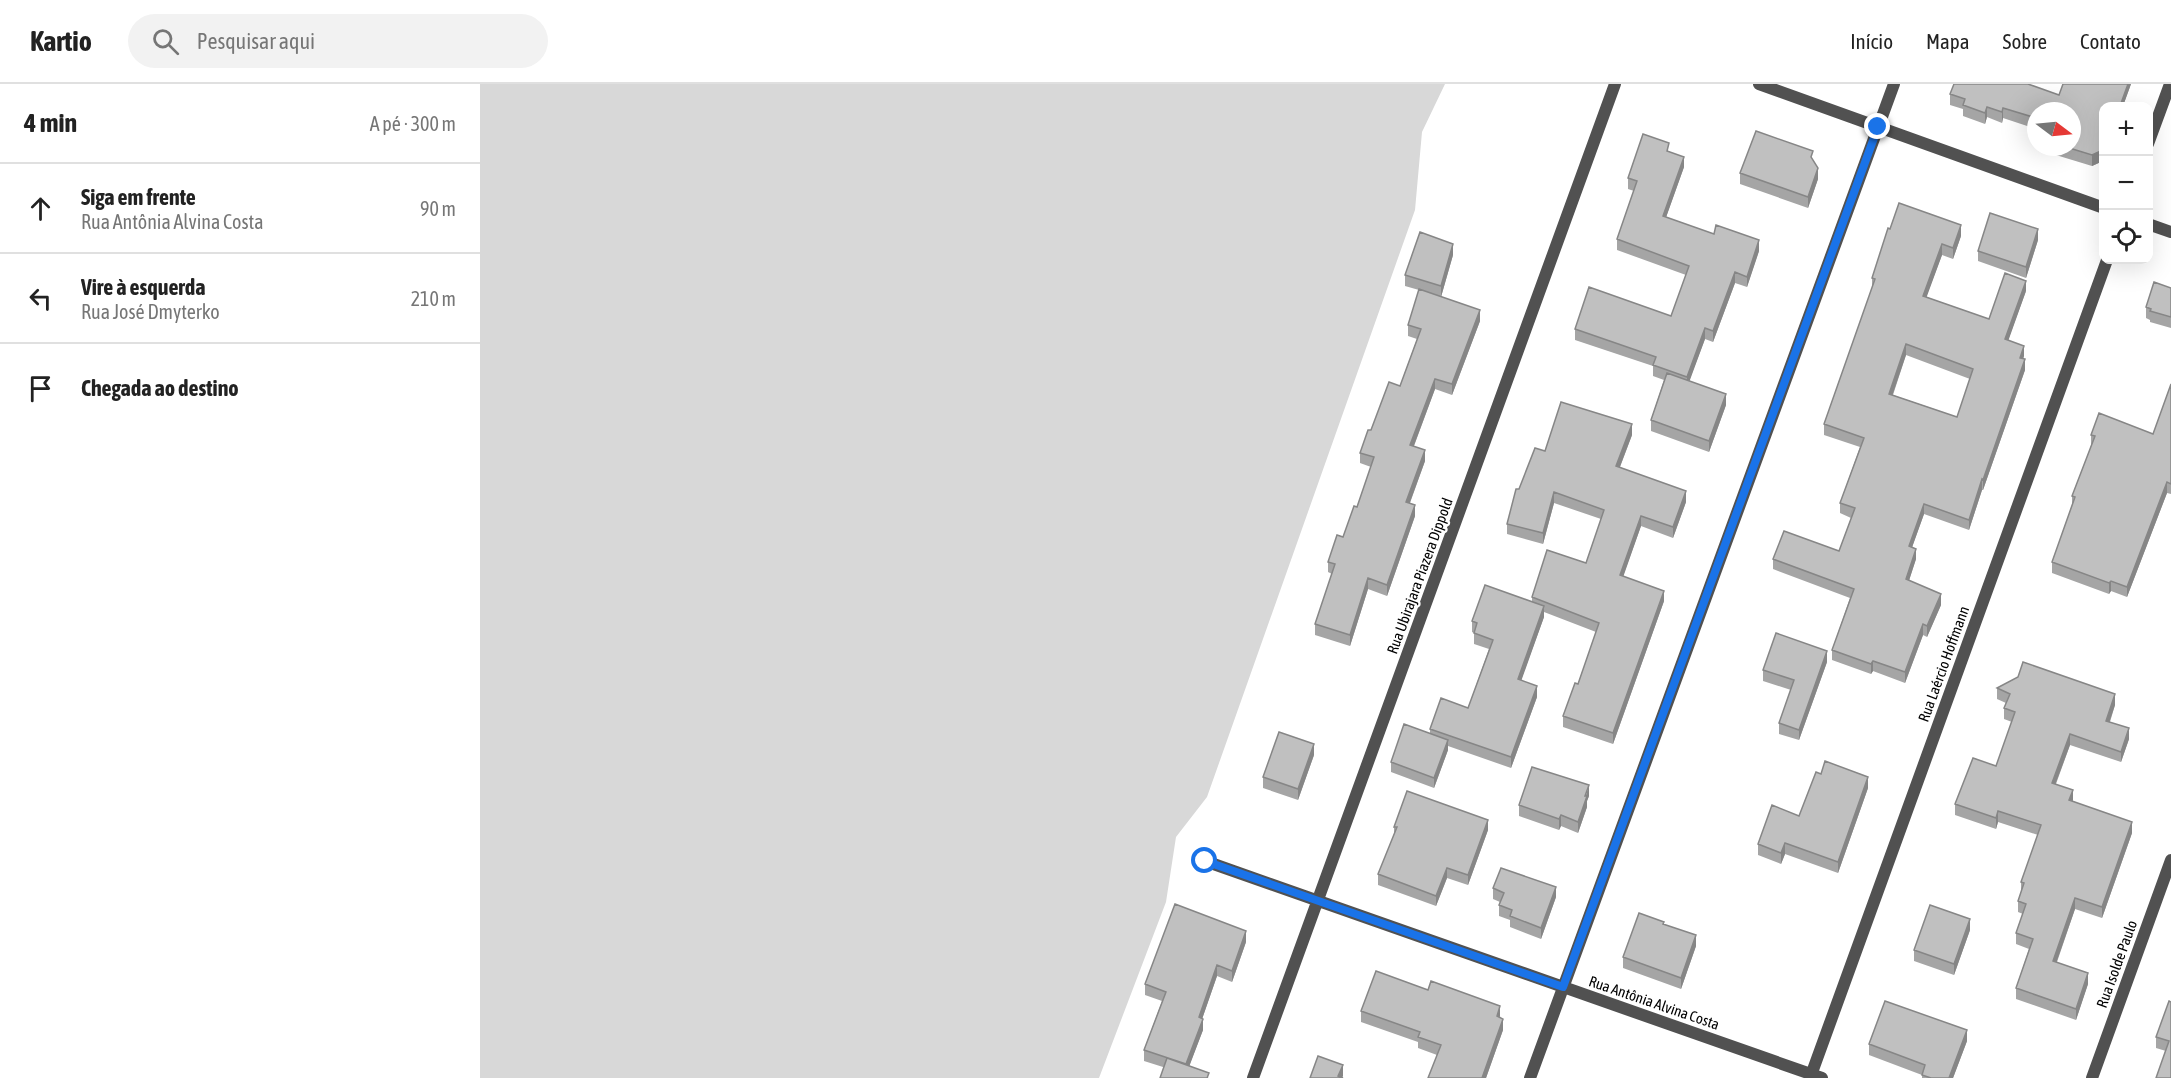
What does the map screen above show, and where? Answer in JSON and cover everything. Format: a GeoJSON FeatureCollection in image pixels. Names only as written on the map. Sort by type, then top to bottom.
{"type":"FeatureCollection","features":[{"type":"Feature","properties":{"kind":"street","name":"Rua Ubirajara Piazera Dippold"},"geometry":{"type":"LineString","coordinates":[[1253,1078],[1616,84]]}},
{"type":"Feature","properties":{"kind":"street"},"geometry":{"type":"LineString","coordinates":[[1759,84],[2099,207]]}},
{"type":"Feature","properties":{"kind":"street"},"geometry":{"type":"LineString","coordinates":[[1530,1078],[1894,84]]}},
{"type":"Feature","properties":{"kind":"street"},"geometry":{"type":"LineString","coordinates":[[2153,130],[2170,84]]}},
{"type":"Feature","properties":{"kind":"street"},"geometry":{"type":"LineString","coordinates":[[2153,226],[2171,232]]}},
{"type":"Feature","properties":{"kind":"street","name":"Rua Laércio Hoffmann"},"geometry":{"type":"LineString","coordinates":[[1814,1077],[2106,264]]}},
{"type":"Feature","properties":{"kind":"street","name":"Rua Isolde Paulo"},"geometry":{"type":"LineString","coordinates":[[2091,1078],[2171,860]]}},
{"type":"Feature","properties":{"kind":"street","name":"Rua Antônia Alvina Costa"},"geometry":{"type":"LineString","coordinates":[[1205,861],[1814,1077]]}},
{"type":"Feature","properties":{"kind":"shaded area"},"geometry":{"type":"Polygon","coordinates":[[[480,84],[1445,84],[1422,132],[1415,210],[1207,797],[1176,837],[1166,902],[1099,1078],[480,1078],[480,84]]]}},
{"type":"Feature","properties":{"kind":"building"},"geometry":{"type":"Polygon","coordinates":[[[1954,84],[2028,84],[2059,95],[2063,84],[2128,84],[2121,102],[2099,102],[2099,152],[2092,155],[2081,152],[2081,102],[2027,102],[2027,115],[2003,108],[2002,112],[1987,107],[1985,113],[1963,105],[1965,99],[1950,94],[1954,84]]]}},
{"type":"Feature","properties":{"kind":"building"},"geometry":{"type":"Polygon","coordinates":[[[1756,131],[1813,151],[1811,157],[1818,168],[1808,197],[1740,173],[1756,131]]]}},
{"type":"Feature","properties":{"kind":"building"},"geometry":{"type":"Polygon","coordinates":[[[1643,134],[1669,143],[1667,151],[1684,157],[1663,216],[1714,234],[1716,225],[1759,240],[1747,277],[1735,272],[1713,331],[1705,328],[1687,377],[1653,365],[1656,357],[1575,329],[1589,287],[1671,316],[1689,266],[1617,239],[1637,181],[1628,178],[1643,134]]]}},
{"type":"Feature","properties":{"kind":"building"},"geometry":{"type":"Polygon","coordinates":[[[1899,203],[1961,225],[1953,248],[1942,244],[1923,296],[1989,319],[2005,273],[2026,281],[2005,339],[2024,346],[2020,358],[2025,359],[1969,520],[1924,504],[1909,546],[1916,549],[1906,579],[1941,594],[1927,626],[1923,624],[1905,672],[1873,661],[1871,664],[1832,650],[1854,589],[1773,559],[1784,531],[1839,551],[1855,508],[1840,503],[1864,438],[1824,424],[1875,279],[1872,278],[1888,228],[1890,229],[1899,203]],[[1906,344],[1889,394],[1957,417],[1973,369],[1906,344]]]}},
{"type":"Feature","properties":{"kind":"building"},"geometry":{"type":"Polygon","coordinates":[[[1990,213],[2038,229],[2026,267],[1978,251],[1990,213]]]}},
{"type":"Feature","properties":{"kind":"building"},"geometry":{"type":"Polygon","coordinates":[[[1420,232],[1453,244],[1441,286],[1405,275],[1420,232]]]}},
{"type":"Feature","properties":{"kind":"building"},"geometry":{"type":"Polygon","coordinates":[[[2154,282],[2171,288],[2171,317],[2150,311],[2151,309],[2146,307],[2154,282]]]}},
{"type":"Feature","properties":{"kind":"building"},"geometry":{"type":"Polygon","coordinates":[[[1419,289],[1480,310],[1452,384],[1435,379],[1410,445],[1425,450],[1406,502],[1415,505],[1387,585],[1368,578],[1350,635],[1315,624],[1335,564],[1328,562],[1337,535],[1343,537],[1354,506],[1357,507],[1374,457],[1360,453],[1368,430],[1371,430],[1389,382],[1400,386],[1421,329],[1408,325],[1419,289]]]}},
{"type":"Feature","properties":{"kind":"building"},"geometry":{"type":"Polygon","coordinates":[[[1667,373],[1726,394],[1709,441],[1651,420],[1667,373]]]}},
{"type":"Feature","properties":{"kind":"building"},"geometry":{"type":"Polygon","coordinates":[[[2171,384],[2171,484],[2167,482],[2127,587],[2111,581],[2109,583],[2052,562],[2075,497],[2072,496],[2095,436],[2091,435],[2099,413],[2153,434],[2171,384]]]}},
{"type":"Feature","properties":{"kind":"building"},"geometry":{"type":"Polygon","coordinates":[[[1561,402],[1632,424],[1616,466],[1686,491],[1673,527],[1641,516],[1620,575],[1664,591],[1613,733],[1563,716],[1575,683],[1578,684],[1599,623],[1532,597],[1547,550],[1586,563],[1604,510],[1554,492],[1543,533],[1507,524],[1516,489],[1519,489],[1535,448],[1545,451],[1561,402]]]}},
{"type":"Feature","properties":{"kind":"building"},"geometry":{"type":"Polygon","coordinates":[[[1485,585],[1544,606],[1518,679],[1537,686],[1511,757],[1430,729],[1441,698],[1468,708],[1493,640],[1474,633],[1477,623],[1472,621],[1485,585]]]}},
{"type":"Feature","properties":{"kind":"building"},"geometry":{"type":"Polygon","coordinates":[[[1776,633],[1827,651],[1799,730],[1779,723],[1794,680],[1763,670],[1776,633]]]}},
{"type":"Feature","properties":{"kind":"building"},"geometry":{"type":"Polygon","coordinates":[[[2023,662],[2115,694],[2106,721],[2129,728],[2121,752],[2070,734],[2052,783],[2073,790],[2069,800],[2132,822],[2102,907],[2075,898],[2053,961],[2088,973],[2076,1009],[2016,988],[2033,939],[2016,933],[2026,904],[2018,901],[2024,883],[2021,882],[2041,825],[1998,811],[1996,818],[1955,804],[1973,758],[1996,766],[2015,712],[2004,708],[2010,694],[1997,688],[2018,677],[2023,662]]]}},
{"type":"Feature","properties":{"kind":"building"},"geometry":{"type":"Polygon","coordinates":[[[1404,724],[1448,740],[1434,778],[1391,762],[1404,724]]]}},
{"type":"Feature","properties":{"kind":"building"},"geometry":{"type":"Polygon","coordinates":[[[1279,732],[1314,744],[1298,789],[1263,777],[1279,732]]]}},
{"type":"Feature","properties":{"kind":"building"},"geometry":{"type":"Polygon","coordinates":[[[1825,761],[1868,777],[1838,862],[1785,843],[1781,853],[1758,844],[1772,805],[1799,816],[1816,772],[1821,774],[1825,761]]]}},
{"type":"Feature","properties":{"kind":"building"},"geometry":{"type":"Polygon","coordinates":[[[1532,767],[1589,785],[1578,822],[1561,815],[1559,819],[1519,805],[1532,767]]]}},
{"type":"Feature","properties":{"kind":"building"},"geometry":{"type":"Polygon","coordinates":[[[1407,791],[1488,820],[1468,875],[1447,868],[1436,896],[1378,874],[1397,827],[1394,827],[1407,791]]]}},
{"type":"Feature","properties":{"kind":"building"},"geometry":{"type":"Polygon","coordinates":[[[1501,868],[1556,887],[1541,928],[1510,916],[1512,910],[1499,905],[1504,893],[1493,888],[1501,868]]]}},
{"type":"Feature","properties":{"kind":"building"},"geometry":{"type":"Polygon","coordinates":[[[1175,904],[1246,931],[1232,971],[1217,965],[1199,1017],[1203,1019],[1186,1064],[1144,1050],[1166,992],[1145,984],[1175,904]]]}},
{"type":"Feature","properties":{"kind":"building"},"geometry":{"type":"Polygon","coordinates":[[[1930,905],[1970,919],[1954,964],[1914,950],[1930,905]]]}},
{"type":"Feature","properties":{"kind":"building"},"geometry":{"type":"Polygon","coordinates":[[[1639,913],[1696,935],[1681,978],[1623,957],[1639,913]]]}},
{"type":"Feature","properties":{"kind":"building"},"geometry":{"type":"Polygon","coordinates":[[[1376,971],[1428,990],[1431,981],[1500,1006],[1497,1016],[1503,1019],[1482,1078],[1428,1078],[1441,1045],[1418,1037],[1420,1032],[1361,1011],[1376,971]]]}},
{"type":"Feature","properties":{"kind":"building"},"geometry":{"type":"Polygon","coordinates":[[[1885,1001],[1967,1030],[1949,1078],[1931,1078],[1922,1075],[1925,1065],[1869,1044],[1885,1001]]]}},
{"type":"Feature","properties":{"kind":"building"},"geometry":{"type":"Polygon","coordinates":[[[2169,1001],[2171,1002],[2171,1078],[2156,1078],[2169,1041],[2156,1037],[2169,1001]]]}},
{"type":"Feature","properties":{"kind":"building"},"geometry":{"type":"Polygon","coordinates":[[[1318,1056],[1343,1065],[1338,1076],[1343,1078],[1310,1078],[1318,1056]]]}},
{"type":"Feature","properties":{"kind":"building"},"geometry":{"type":"Polygon","coordinates":[[[1167,1058],[1209,1073],[1207,1078],[1160,1078],[1167,1058]]]}},
{"type":"Feature","properties":{"kind":"route"},"geometry":{"type":"LineString","coordinates":[[1205,861],[1563,987],[1878,127]]}}]}
